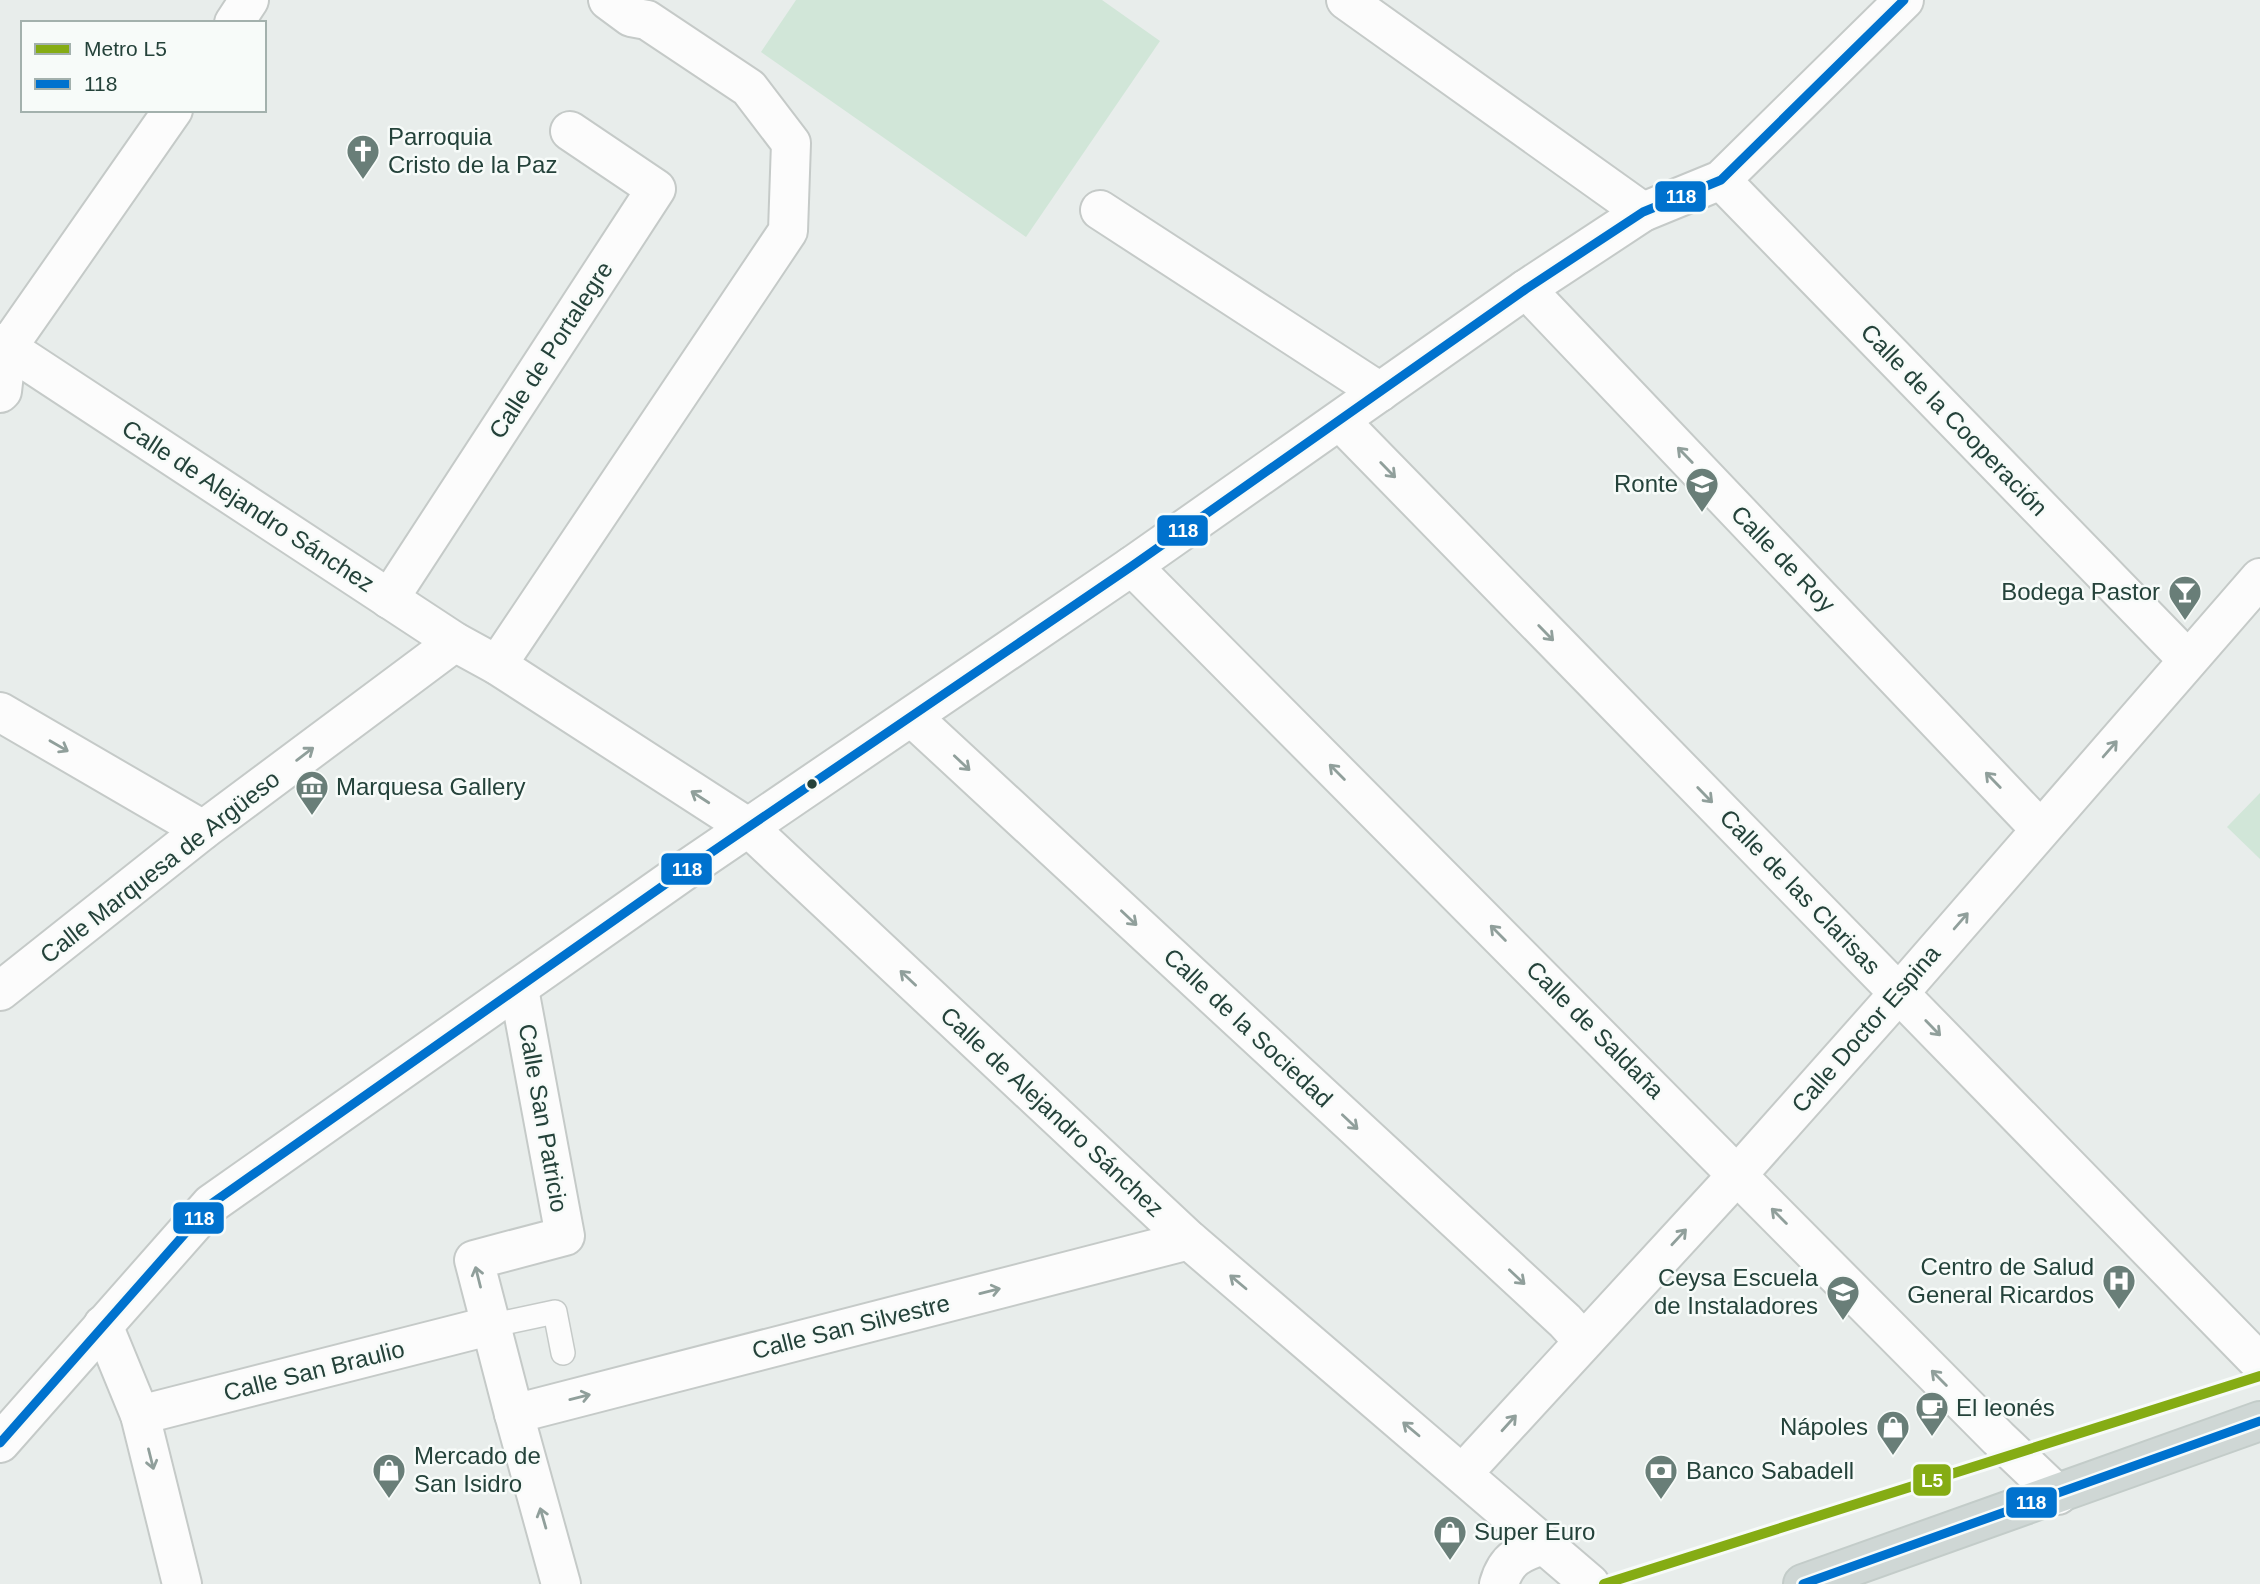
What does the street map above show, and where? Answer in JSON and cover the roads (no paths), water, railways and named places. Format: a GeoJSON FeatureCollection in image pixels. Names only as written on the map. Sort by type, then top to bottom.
{"type":"FeatureCollection","features":[{"type":"Feature","properties":{"kind":"main road"},"geometry":{"type":"LineString","coordinates":[[1803,1584],[2260,1421]]}},
{"type":"Feature","properties":{"kind":"street"},"geometry":{"type":"LineString","coordinates":[[235,21],[250,0]]}},
{"type":"Feature","properties":{"kind":"street"},"geometry":{"type":"LineString","coordinates":[[497,665],[788,231],[791,143],[749,88],[653,10],[631,17],[608,0]]}},
{"type":"Feature","properties":{"kind":"street"},"geometry":{"type":"LineString","coordinates":[[1346,0],[1643,212]]}},
{"type":"Feature","properties":{"kind":"street"},"geometry":{"type":"LineString","coordinates":[[0,1443],[211,1204],[541,971],[1132,566],[1526,289],[1643,212],[1721,180],[1904,0]]}},
{"type":"Feature","properties":{"kind":"street"},"geometry":{"type":"LineString","coordinates":[[0,393],[2,349],[172,112]]}},
{"type":"Feature","properties":{"kind":"street","name":"Calle de Portalegre"},"geometry":{"type":"LineString","coordinates":[[389,599],[656,189],[570,131]]}},
{"type":"Feature","properties":{"kind":"street","name":"Calle de la Cooperación"},"geometry":{"type":"LineString","coordinates":[[1721,180],[2188,659]]}},
{"type":"Feature","properties":{"kind":"street"},"geometry":{"type":"LineString","coordinates":[[1100,210],[1380,392]]}},
{"type":"Feature","properties":{"kind":"street","name":"Calle de Roy"},"geometry":{"type":"LineString","coordinates":[[1526,289],[2040,829]]}},
{"type":"Feature","properties":{"kind":"street","name":"Calle de Alejandro Sánchez"},"geometry":{"type":"LineString","coordinates":[[2,349],[455,642],[497,665],[749,828],[1189,1240],[1590,1584]]}},
{"type":"Feature","properties":{"kind":"street","name":"Calle de las Clarisas"},"geometry":{"type":"LineString","coordinates":[[1340,421],[2260,1363]]}},
{"type":"Feature","properties":{"kind":"street","name":"Calle de Saldaña"},"geometry":{"type":"LineString","coordinates":[[1132,566],[2057,1495]]}},
{"type":"Feature","properties":{"kind":"street","name":"Calle Doctor Espina"},"geometry":{"type":"LineString","coordinates":[[1463,1473],[1738,1174],[2260,578]]}},
{"type":"Feature","properties":{"kind":"street","name":"Calle Marquesa de Argüeso"},"geometry":{"type":"LineString","coordinates":[[0,991],[203,830],[455,642]]}},
{"type":"Feature","properties":{"kind":"street"},"geometry":{"type":"LineString","coordinates":[[0,712],[203,830]]}},
{"type":"Feature","properties":{"kind":"street","name":"Calle de la Sociedad"},"geometry":{"type":"LineString","coordinates":[[912,717],[1555,1312],[1583,1341]]}},
{"type":"Feature","properties":{"kind":"street","name":"Calle San Patricio"},"geometry":{"type":"LineString","coordinates":[[519,989],[565,1236],[474,1260],[489,1326],[561,1584]]}},
{"type":"Feature","properties":{"kind":"street","name":"Calle San Silvestre"},"geometry":{"type":"LineString","coordinates":[[514,1414],[1189,1240]]}},
{"type":"Feature","properties":{"kind":"street"},"geometry":{"type":"LineString","coordinates":[[103,1325],[140,1415],[182,1584]]}},
{"type":"Feature","properties":{"kind":"street","name":"Calle San Braulio"},"geometry":{"type":"LineString","coordinates":[[140,1415],[489,1326]]}},
{"type":"Feature","properties":{"kind":"street"},"geometry":{"type":"LineString","coordinates":[[1499,1584],[1504,1569],[1523,1551],[1544,1545]]}},
{"type":"Feature","properties":{"kind":"lane"},"geometry":{"type":"LineString","coordinates":[[489,1326],[555,1312],[563,1353]]}},
{"type":"Feature","properties":{"kind":"metro line","name":"L5"},"geometry":{"type":"LineString","coordinates":[[1604,1584],[2260,1376]]}},
{"type":"Feature","properties":{"kind":"place","name":"Parroquia Cristo de la Paz"},"geometry":{"type":"Point","coordinates":[363,181]}},
{"type":"Feature","properties":{"kind":"place","name":"Ronte"},"geometry":{"type":"Point","coordinates":[1702,514]}},
{"type":"Feature","properties":{"kind":"place","name":"Bodega Pastor"},"geometry":{"type":"Point","coordinates":[2185,622]}},
{"type":"Feature","properties":{"kind":"place","name":"Marquesa Gallery"},"geometry":{"type":"Point","coordinates":[312,817]}},
{"type":"Feature","properties":{"kind":"place","name":"Centro de Salud General Ricardos"},"geometry":{"type":"Point","coordinates":[2119,1311]}},
{"type":"Feature","properties":{"kind":"place","name":"Ceysa Escuela de Instaladores"},"geometry":{"type":"Point","coordinates":[1843,1322]}},
{"type":"Feature","properties":{"kind":"place","name":"El leonés"},"geometry":{"type":"Point","coordinates":[1932,1438]}},
{"type":"Feature","properties":{"kind":"place","name":"Nápoles"},"geometry":{"type":"Point","coordinates":[1893,1457]}},
{"type":"Feature","properties":{"kind":"place","name":"Mercado de San Isidro"},"geometry":{"type":"Point","coordinates":[389,1500]}},
{"type":"Feature","properties":{"kind":"place","name":"Banco Sabadell"},"geometry":{"type":"Point","coordinates":[1661,1501]}},
{"type":"Feature","properties":{"kind":"place","name":"Super Euro"},"geometry":{"type":"Point","coordinates":[1450,1562]}}]}
